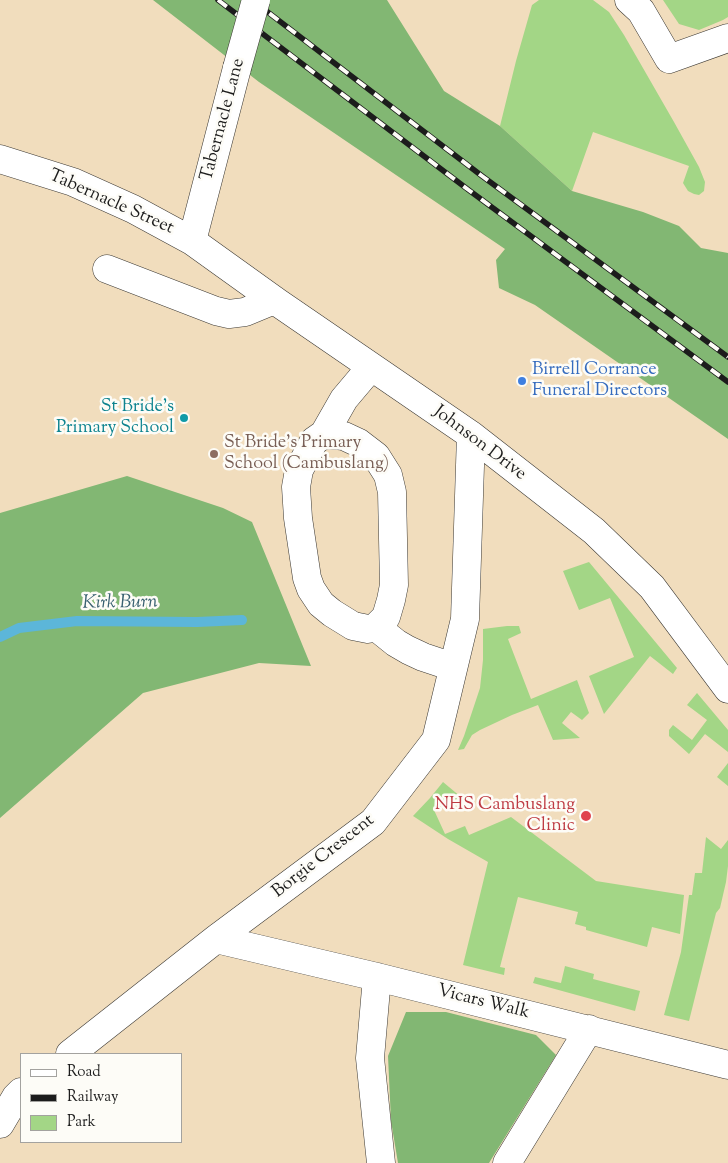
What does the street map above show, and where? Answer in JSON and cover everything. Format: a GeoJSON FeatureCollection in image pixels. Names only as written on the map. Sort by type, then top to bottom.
{"type":"FeatureCollection","features":[{"type":"Feature","properties":{"kind":"street","name":"Tabernacle Lane"},"geometry":{"type":"LineString","coordinates":[[192,241],[256,0]]}},
{"type":"Feature","properties":{"kind":"street"},"geometry":{"type":"LineString","coordinates":[[629,0],[640,12],[669,59],[728,38]]}},
{"type":"Feature","properties":{"kind":"street","name":"Tabernacle Street"},"geometry":{"type":"LineString","coordinates":[[0,159],[73,182],[133,209],[192,241]]}},
{"type":"Feature","properties":{"kind":"street","name":"Johnson Drive"},"geometry":{"type":"LineString","coordinates":[[192,241],[274,300],[471,435],[594,531],[652,587],[728,689]]}},
{"type":"Feature","properties":{"kind":"street"},"geometry":{"type":"LineString","coordinates":[[107,268],[216,311],[229,314],[245,312],[274,300]]}},
{"type":"Feature","properties":{"kind":"street"},"geometry":{"type":"LineString","coordinates":[[324,434],[344,436],[359,443],[376,456],[388,475],[392,492],[394,585],[392,600],[386,617],[376,627],[368,629],[353,626],[332,613],[321,604],[311,589],[307,578],[298,518],[296,487],[299,470],[314,441],[324,434],[344,399],[371,367]]}},
{"type":"Feature","properties":{"kind":"street","name":"Borgie Crescent"},"geometry":{"type":"LineString","coordinates":[[71,1053],[216,939],[373,822],[436,740],[465,619],[471,435]]}},
{"type":"Feature","properties":{"kind":"street"},"geometry":{"type":"LineString","coordinates":[[376,627],[408,650],[453,668]]}},
{"type":"Feature","properties":{"kind":"street","name":"Vicars Walk"},"geometry":{"type":"LineString","coordinates":[[216,939],[589,1029],[728,1065]]}},
{"type":"Feature","properties":{"kind":"street"},"geometry":{"type":"LineString","coordinates":[[377,977],[370,1058],[381,1163]]}},
{"type":"Feature","properties":{"kind":"street"},"geometry":{"type":"LineString","coordinates":[[507,1163],[589,1029]]}},
{"type":"Feature","properties":{"kind":"street"},"geometry":{"type":"LineString","coordinates":[[0,1124],[20,1093]]}},
{"type":"Feature","properties":{"kind":"green space"},"geometry":{"type":"Polygon","coordinates":[[[153,0],[387,0],[444,91],[500,126],[572,191],[643,212],[679,226],[701,248],[728,253],[728,439],[535,305],[499,288],[496,260],[505,249],[259,82],[153,0]]]}},
{"type":"Feature","properties":{"kind":"green space"},"geometry":{"type":"Polygon","coordinates":[[[539,0],[593,0],[609,12],[699,167],[705,182],[704,191],[699,195],[694,194],[688,191],[683,183],[689,166],[593,132],[572,191],[500,126],[532,5],[539,0]]]}},
{"type":"Feature","properties":{"kind":"green space"},"geometry":{"type":"Polygon","coordinates":[[[663,0],[728,0],[728,17],[699,30],[679,24],[663,0]]]}},
{"type":"Feature","properties":{"kind":"green space"},"geometry":{"type":"Polygon","coordinates":[[[127,476],[223,508],[252,522],[311,666],[259,663],[143,693],[0,818],[0,513],[127,476]]]}},
{"type":"Feature","properties":{"kind":"green space"},"geometry":{"type":"Polygon","coordinates":[[[589,562],[677,668],[673,674],[650,656],[604,714],[589,676],[634,657],[610,598],[579,610],[563,571],[589,562]]]}},
{"type":"Feature","properties":{"kind":"green space"},"geometry":{"type":"Polygon","coordinates":[[[519,626],[521,633],[508,639],[531,699],[577,680],[589,713],[582,720],[571,712],[562,723],[580,738],[553,740],[538,705],[480,730],[472,735],[464,749],[458,750],[480,688],[483,660],[483,629],[519,626]]]}},
{"type":"Feature","properties":{"kind":"green space"},"geometry":{"type":"Polygon","coordinates":[[[697,693],[728,730],[728,752],[705,734],[689,754],[669,736],[669,730],[673,725],[692,740],[707,720],[687,705],[697,693]]]}},
{"type":"Feature","properties":{"kind":"green space"},"geometry":{"type":"Polygon","coordinates":[[[728,763],[728,786],[717,777],[728,763]]]}},
{"type":"Feature","properties":{"kind":"green space"},"geometry":{"type":"Polygon","coordinates":[[[443,782],[461,797],[434,810],[445,834],[465,826],[469,835],[511,817],[596,881],[684,895],[680,934],[652,927],[647,947],[586,930],[586,927],[575,924],[578,912],[518,897],[500,967],[505,968],[504,975],[463,965],[488,862],[413,816],[443,782]]]}},
{"type":"Feature","properties":{"kind":"green space"},"geometry":{"type":"Polygon","coordinates":[[[706,837],[721,849],[728,840],[728,866],[720,908],[716,913],[689,1021],[664,1015],[681,952],[689,895],[692,895],[695,873],[702,873],[706,837]]]}},
{"type":"Feature","properties":{"kind":"green space"},"geometry":{"type":"Polygon","coordinates":[[[565,966],[594,974],[593,979],[640,991],[635,1011],[533,983],[535,977],[561,983],[565,966]]]}},
{"type":"Feature","properties":{"kind":"green space"},"geometry":{"type":"Polygon","coordinates":[[[406,1012],[446,1012],[536,1035],[556,1055],[489,1163],[398,1163],[391,1121],[388,1056],[406,1012]]]}},
{"type":"Feature","properties":{"kind":"waterway","name":"Kirk Burn"},"geometry":{"type":"LineString","coordinates":[[0,637],[19,628],[77,621],[197,622],[242,620]]}},
{"type":"Feature","properties":{"kind":"railway"},"geometry":{"type":"LineString","coordinates":[[218,0],[470,191],[728,382]]}},
{"type":"Feature","properties":{"kind":"railway"},"geometry":{"type":"LineString","coordinates":[[252,0],[482,176],[728,357]]}},
{"type":"Feature","properties":{"kind":"place","name":"Birrell Corrance Funeral Directors"},"geometry":{"type":"Point","coordinates":[522,381]}},
{"type":"Feature","properties":{"kind":"place","name":"St Bride's Primary School"},"geometry":{"type":"Point","coordinates":[184,418]}},
{"type":"Feature","properties":{"kind":"place","name":"St Bride's Primary School (Cambuslang)"},"geometry":{"type":"Point","coordinates":[214,454]}},
{"type":"Feature","properties":{"kind":"place","name":"NHS Cambuslang Clinic"},"geometry":{"type":"Point","coordinates":[586,816]}}]}
